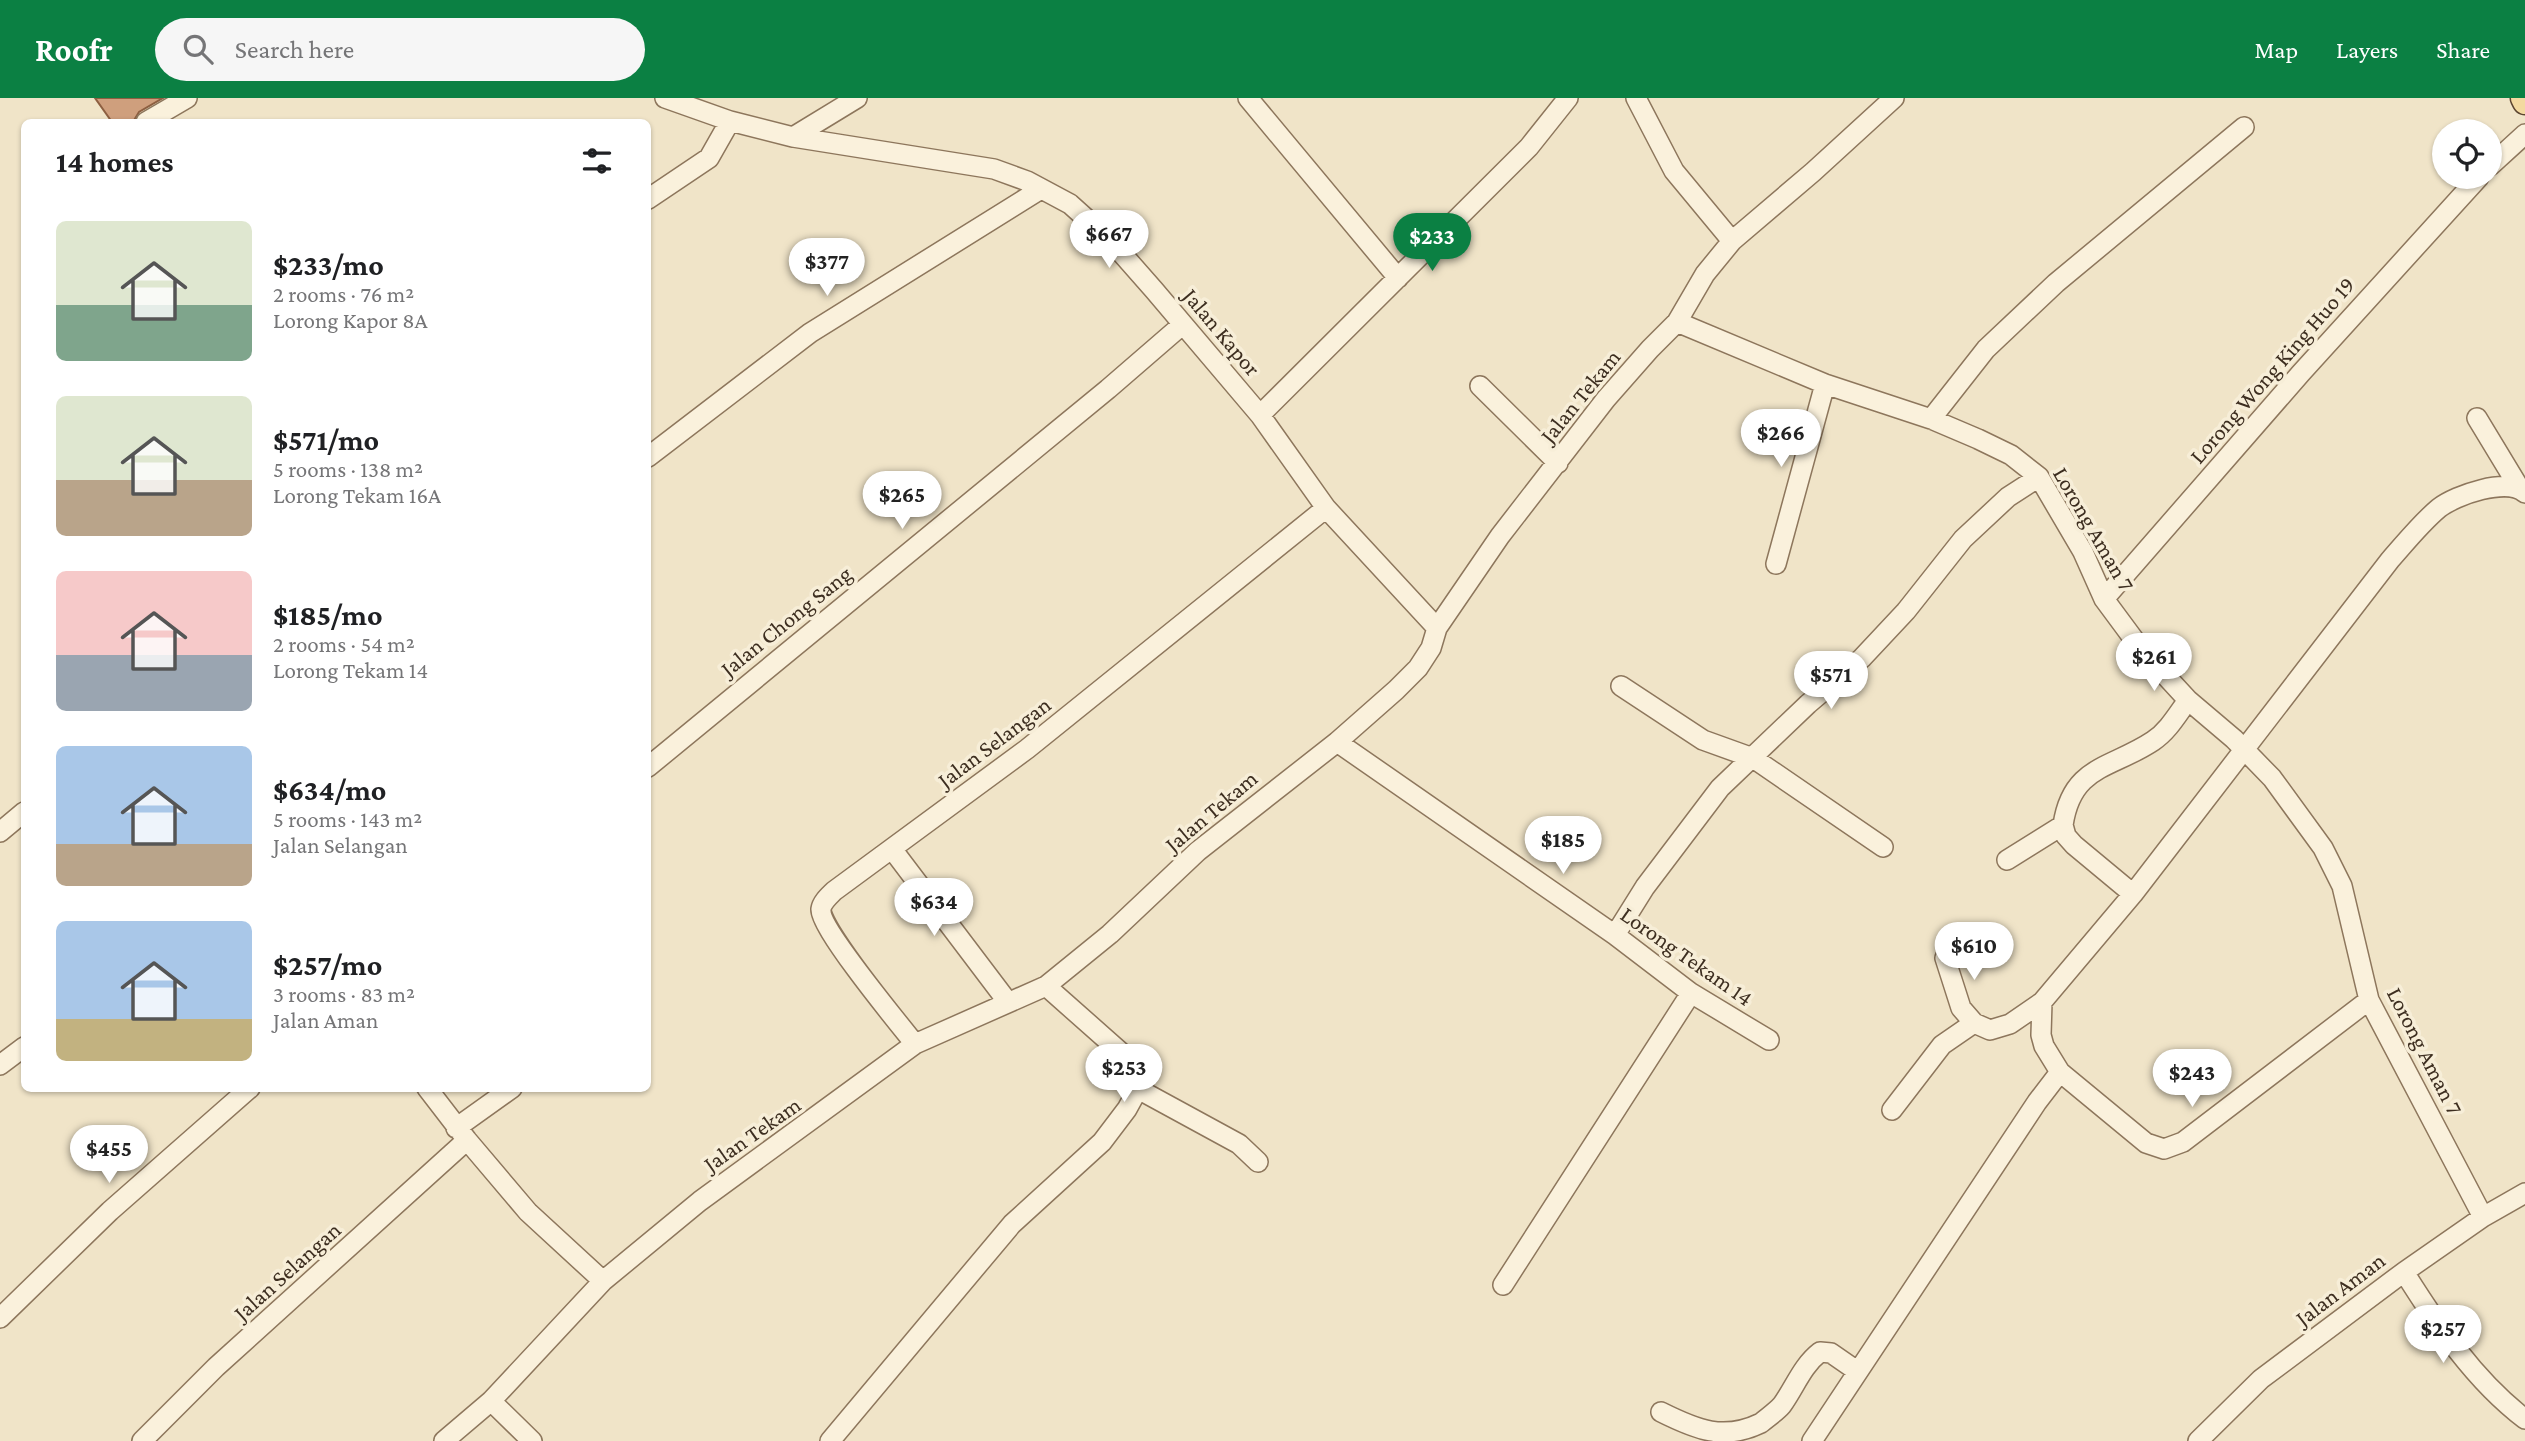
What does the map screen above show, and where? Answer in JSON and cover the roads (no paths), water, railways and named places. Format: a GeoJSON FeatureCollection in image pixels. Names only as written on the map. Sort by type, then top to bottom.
{"type":"FeatureCollection","features":[{"type":"Feature","properties":{"kind":"street"},"geometry":{"type":"LineString","coordinates":[[151,119],[187,98]]}},
{"type":"Feature","properties":{"kind":"street","name":"Jalan Kapor"},"geometry":{"type":"LineString","coordinates":[[665,98],[730,121],[793,137],[994,169],[1070,204],[1110,240],[1260,415],[1326,508],[1437,628]]}},
{"type":"Feature","properties":{"kind":"street"},"geometry":{"type":"LineString","coordinates":[[793,137],[857,98]]}},
{"type":"Feature","properties":{"kind":"street"},"geometry":{"type":"LineString","coordinates":[[1248,98],[1398,278]]}},
{"type":"Feature","properties":{"kind":"street"},"geometry":{"type":"LineString","coordinates":[[1260,415],[1529,147],[1568,98]]}},
{"type":"Feature","properties":{"kind":"street"},"geometry":{"type":"LineString","coordinates":[[1636,98],[1674,171],[1732,241]]}},
{"type":"Feature","properties":{"kind":"street","name":"Jalan Tekam"},"geometry":{"type":"LineString","coordinates":[[444,1441],[491,1401],[603,1281],[700,1200],[915,1044],[1046,986],[1110,934],[1198,851],[1337,742],[1418,668],[1431,648],[1437,628],[1500,536],[1606,399],[1677,322],[1705,274],[1732,241],[1813,173],[1894,98]]}},
{"type":"Feature","properties":{"kind":"street"},"geometry":{"type":"LineString","coordinates":[[651,197],[709,158],[730,121]]}},
{"type":"Feature","properties":{"kind":"street"},"geometry":{"type":"LineString","coordinates":[[1931,419],[1986,349],[2046,293],[2244,127]]}},
{"type":"Feature","properties":{"kind":"street"},"geometry":{"type":"LineString","coordinates":[[2502,155],[2525,134]]}},
{"type":"Feature","properties":{"kind":"street"},"geometry":{"type":"LineString","coordinates":[[651,455],[810,332],[1041,189]]}},
{"type":"Feature","properties":{"kind":"street","name":"Lorong Wong King Huo 19"},"geometry":{"type":"LineString","coordinates":[[2104,598],[2301,373],[2468,189]]}},
{"type":"Feature","properties":{"kind":"street","name":"Lorong Aman 7"},"geometry":{"type":"LineString","coordinates":[[1677,322],[1825,384],[1931,419],[2011,455],[2039,477],[2082,552],[2104,598],[2141,649],[2188,700],[2234,738],[2272,778],[2323,848],[2342,886],[2369,1000],[2483,1217]]}},
{"type":"Feature","properties":{"kind":"street","name":"Jalan Chong Sang"},"geometry":{"type":"LineString","coordinates":[[651,765],[1108,389],[1182,325]]}},
{"type":"Feature","properties":{"kind":"street"},"geometry":{"type":"LineString","coordinates":[[1776,564],[1825,384]]}},
{"type":"Feature","properties":{"kind":"street"},"geometry":{"type":"LineString","coordinates":[[1480,386],[1558,463]]}},
{"type":"Feature","properties":{"kind":"street"},"geometry":{"type":"LineString","coordinates":[[2477,418],[2523,491]]}},
{"type":"Feature","properties":{"kind":"street"},"geometry":{"type":"LineString","coordinates":[[1615,934],[1645,887],[1720,788],[1888,630],[1963,539],[2008,497],[2039,477]]}},
{"type":"Feature","properties":{"kind":"street"},"geometry":{"type":"LineString","coordinates":[[1945,958],[1961,1008],[1974,1023],[1990,1030],[2010,1024],[2042,1002],[2133,894],[2390,559],[2441,506],[2495,486],[2523,491]]}},
{"type":"Feature","properties":{"kind":"street","name":"Jalan Selangan"},"geometry":{"type":"LineString","coordinates":[[915,1044],[832,935],[822,915],[825,901],[834,891],[1027,749],[1326,508]]}},
{"type":"Feature","properties":{"kind":"street"},"geometry":{"type":"LineString","coordinates":[[1621,686],[1703,740],[1753,758],[1883,847]]}},
{"type":"Feature","properties":{"kind":"street"},"geometry":{"type":"LineString","coordinates":[[2133,894],[2066,836],[2063,825],[2066,805],[2078,784],[2109,762],[2153,741],[2166,730],[2188,700]]}},
{"type":"Feature","properties":{"kind":"street","name":"Lorong Tekam 14"},"geometry":{"type":"LineString","coordinates":[[1337,742],[1615,934],[1691,993],[1769,1040]]}},
{"type":"Feature","properties":{"kind":"street"},"geometry":{"type":"LineString","coordinates":[[0,832],[21,814]]}},
{"type":"Feature","properties":{"kind":"street"},"geometry":{"type":"LineString","coordinates":[[2007,860],[2063,825]]}},
{"type":"Feature","properties":{"kind":"street"},"geometry":{"type":"LineString","coordinates":[[892,849],[1007,1001]]}},
{"type":"Feature","properties":{"kind":"street"},"geometry":{"type":"LineString","coordinates":[[830,1441],[1012,1224],[1102,1142],[1127,1109],[1138,1089],[1134,1070],[1125,1056],[1046,986]]}},
{"type":"Feature","properties":{"kind":"street"},"geometry":{"type":"LineString","coordinates":[[1503,1286],[1691,993]]}},
{"type":"Feature","properties":{"kind":"street"},"geometry":{"type":"LineString","coordinates":[[2042,1002],[2041,1035],[2044,1046],[2060,1072],[2146,1143],[2164,1149],[2183,1142],[2369,1000]]}},
{"type":"Feature","properties":{"kind":"street"},"geometry":{"type":"LineString","coordinates":[[1892,1110],[1942,1045],[1974,1023]]}},
{"type":"Feature","properties":{"kind":"street"},"geometry":{"type":"LineString","coordinates":[[0,1065],[21,1049]]}},
{"type":"Feature","properties":{"kind":"street"},"geometry":{"type":"LineString","coordinates":[[1812,1441],[2037,1102],[2060,1072]]}},
{"type":"Feature","properties":{"kind":"street"},"geometry":{"type":"LineString","coordinates":[[1138,1089],[1239,1144],[1258,1162]]}},
{"type":"Feature","properties":{"kind":"street"},"geometry":{"type":"LineString","coordinates":[[0,1318],[110,1211],[245,1092]]}},
{"type":"Feature","properties":{"kind":"street"},"geometry":{"type":"LineString","coordinates":[[430,1092],[461,1134],[528,1212],[603,1281]]}},
{"type":"Feature","properties":{"kind":"street","name":"Jalan Selangan"},"geometry":{"type":"LineString","coordinates":[[142,1441],[216,1367],[508,1092]]}},
{"type":"Feature","properties":{"kind":"street","name":"Jalan Aman"},"geometry":{"type":"LineString","coordinates":[[2198,1441],[2261,1379],[2404,1272],[2483,1217],[2525,1193]]}},
{"type":"Feature","properties":{"kind":"street"},"geometry":{"type":"LineString","coordinates":[[2404,1272],[2438,1325],[2471,1368],[2525,1419]]}},
{"type":"Feature","properties":{"kind":"street"},"geometry":{"type":"LineString","coordinates":[[1661,1412],[1713,1438],[1727,1438],[1749,1433],[1780,1407],[1809,1360],[1820,1352],[1832,1353],[1857,1371]]}},
{"type":"Feature","properties":{"kind":"street"},"geometry":{"type":"LineString","coordinates":[[491,1401],[532,1441]]}}]}
